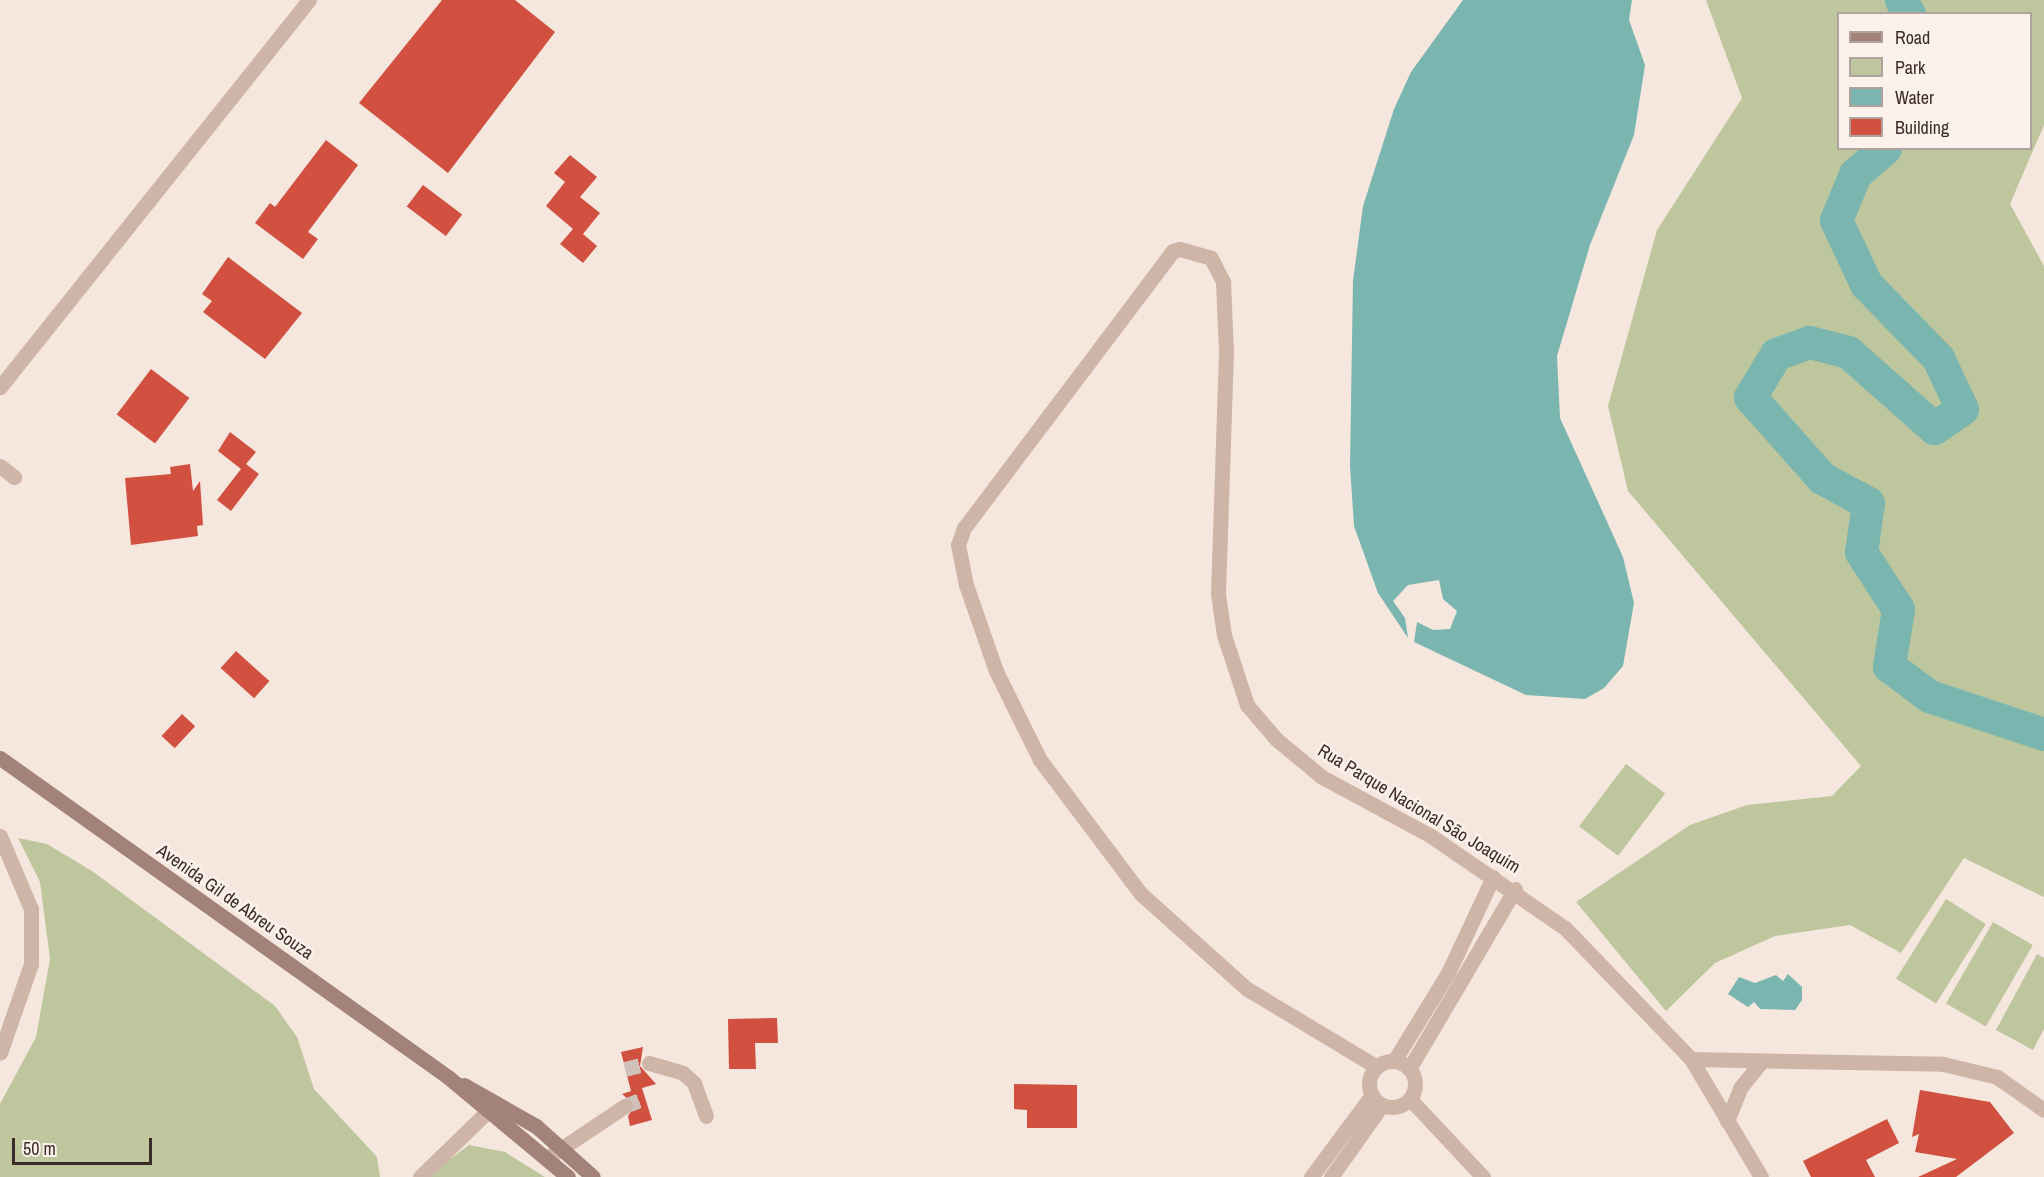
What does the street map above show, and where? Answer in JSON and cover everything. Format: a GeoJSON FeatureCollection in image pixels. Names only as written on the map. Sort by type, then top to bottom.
{"type":"FeatureCollection","features":[{"type":"Feature","properties":{"kind":"street"},"geometry":{"type":"LineString","coordinates":[[0,387],[309,0]]}},
{"type":"Feature","properties":{"kind":"street","name":"Rua Parque Nacional São Joaquim"},"geometry":{"type":"LineString","coordinates":[[1377,1067],[1247,988],[1193,944],[1102,848],[1040,760],[996,671],[958,545],[964,528],[1173,251],[1205,254],[1223,282],[1226,352],[1218,584],[1224,635],[1247,705],[1276,739],[1322,777],[1515,889],[1612,971],[1691,1059],[1761,1177]]}},
{"type":"Feature","properties":{"kind":"street"},"geometry":{"type":"LineString","coordinates":[[0,466],[14,477]]}},
{"type":"Feature","properties":{"kind":"street","name":"Avenida Gil de Abreu Souza"},"geometry":{"type":"LineString","coordinates":[[0,758],[448,1077],[485,1111],[547,1158],[568,1177]]}},
{"type":"Feature","properties":{"kind":"street"},"geometry":{"type":"LineString","coordinates":[[0,836],[31,909],[31,964],[0,1053]]}},
{"type":"Feature","properties":{"kind":"street"},"geometry":{"type":"LineString","coordinates":[[1394,1062],[1448,973],[1493,877]]}},
{"type":"Feature","properties":{"kind":"street"},"geometry":{"type":"LineString","coordinates":[[1409,1069],[1515,889]]}},
{"type":"Feature","properties":{"kind":"street"},"geometry":{"type":"LineString","coordinates":[[1691,1059],[1761,1062],[1858,1059],[1943,1064],[1997,1077],[2044,1110]]}},
{"type":"Feature","properties":{"kind":"street"},"geometry":{"type":"LineString","coordinates":[[1394,1062],[1409,1069],[1415,1085],[1410,1099],[1397,1107],[1377,1100],[1369,1080],[1377,1067],[1394,1062]]}},
{"type":"Feature","properties":{"kind":"street"},"geometry":{"type":"LineString","coordinates":[[1727,1121],[1740,1088],[1761,1062]]}},
{"type":"Feature","properties":{"kind":"street"},"geometry":{"type":"LineString","coordinates":[[649,1063],[683,1073],[700,1095],[706,1116]]}},
{"type":"Feature","properties":{"kind":"street","name":"Avenida Gil de Abreu Souza"},"geometry":{"type":"LineString","coordinates":[[448,1077],[498,1102],[561,1146],[593,1177]]}},
{"type":"Feature","properties":{"kind":"street"},"geometry":{"type":"LineString","coordinates":[[1410,1099],[1483,1177]]}},
{"type":"Feature","properties":{"kind":"street"},"geometry":{"type":"LineString","coordinates":[[1311,1177],[1377,1100]]}},
{"type":"Feature","properties":{"kind":"street"},"geometry":{"type":"LineString","coordinates":[[1331,1177],[1377,1100]]}},
{"type":"Feature","properties":{"kind":"street"},"geometry":{"type":"LineString","coordinates":[[420,1177],[485,1111],[498,1102]]}},
{"type":"Feature","properties":{"kind":"street"},"geometry":{"type":"LineString","coordinates":[[547,1158],[561,1146],[625,1106]]}},
{"type":"Feature","properties":{"kind":"green space"},"geometry":{"type":"Polygon","coordinates":[[[1706,0],[2044,0],[2044,125],[2010,204],[2044,266],[2044,897],[1964,858],[1901,953],[1850,925],[1775,936],[1715,963],[1666,1011],[1576,902],[1690,825],[1747,805],[1832,796],[1861,766],[1628,491],[1608,406],[1657,230],[1742,98],[1706,0]]]}},
{"type":"Feature","properties":{"kind":"green space"},"geometry":{"type":"Polygon","coordinates":[[[1626,764],[1665,793],[1618,856],[1579,826],[1626,764]]]}},
{"type":"Feature","properties":{"kind":"green space"},"geometry":{"type":"Polygon","coordinates":[[[18,838],[47,844],[92,871],[275,1006],[297,1037],[314,1089],[377,1157],[380,1177],[0,1177],[0,1104],[36,1037],[50,959],[40,882],[18,838]]]}},
{"type":"Feature","properties":{"kind":"green space"},"geometry":{"type":"Polygon","coordinates":[[[1946,899],[1986,924],[1936,1004],[1896,979],[1946,899]]]}},
{"type":"Feature","properties":{"kind":"green space"},"geometry":{"type":"Polygon","coordinates":[[[1993,922],[2033,945],[1986,1026],[1946,1003],[1993,922]]]}},
{"type":"Feature","properties":{"kind":"green space"},"geometry":{"type":"Polygon","coordinates":[[[2037,954],[2044,958],[2044,1029],[2033,1050],[1996,1030],[2037,954]]]}},
{"type":"Feature","properties":{"kind":"green space"},"geometry":{"type":"Polygon","coordinates":[[[469,1145],[505,1152],[545,1177],[426,1177],[469,1145]]]}},
{"type":"Feature","properties":{"kind":"water"},"geometry":{"type":"Polygon","coordinates":[[[1463,0],[1632,0],[1629,20],[1645,65],[1634,135],[1590,245],[1557,356],[1560,418],[1623,557],[1634,603],[1623,666],[1604,688],[1585,699],[1526,695],[1414,642],[1417,622],[1433,630],[1450,629],[1457,611],[1443,599],[1439,580],[1408,585],[1393,601],[1405,618],[1408,638],[1378,593],[1354,526],[1350,466],[1353,281],[1363,206],[1394,109],[1411,72],[1463,0]]]}},
{"type":"Feature","properties":{"kind":"water"},"geometry":{"type":"Polygon","coordinates":[[[1788,974],[1802,987],[1802,1000],[1795,1010],[1760,1009],[1754,1002],[1748,1007],[1728,994],[1739,977],[1755,983],[1776,975],[1783,981],[1788,974]]]}},
{"type":"Feature","properties":{"kind":"building"},"geometry":{"type":"Polygon","coordinates":[[[442,0],[515,0],[555,32],[448,173],[359,103],[442,0]]]}},
{"type":"Feature","properties":{"kind":"building"},"geometry":{"type":"Polygon","coordinates":[[[326,140],[358,165],[308,232],[318,239],[303,259],[255,223],[270,203],[275,207],[326,140]]]}},
{"type":"Feature","properties":{"kind":"building"},"geometry":{"type":"Polygon","coordinates":[[[570,155],[597,177],[580,197],[600,213],[583,234],[597,246],[583,263],[560,244],[573,229],[546,206],[565,182],[554,173],[570,155]]]}},
{"type":"Feature","properties":{"kind":"building"},"geometry":{"type":"Polygon","coordinates":[[[423,185],[462,214],[446,236],[407,207],[423,185]]]}},
{"type":"Feature","properties":{"kind":"building"},"geometry":{"type":"Polygon","coordinates":[[[228,257],[302,313],[265,359],[203,312],[212,301],[202,294],[228,257]]]}},
{"type":"Feature","properties":{"kind":"building"},"geometry":{"type":"Polygon","coordinates":[[[151,369],[189,398],[155,443],[117,415],[151,369]]]}},
{"type":"Feature","properties":{"kind":"building"},"geometry":{"type":"Polygon","coordinates":[[[230,432],[256,452],[246,464],[259,474],[231,511],[217,500],[241,469],[218,451],[230,432]]]}},
{"type":"Feature","properties":{"kind":"building"},"geometry":{"type":"Polygon","coordinates":[[[190,464],[193,491],[200,481],[203,525],[197,526],[198,536],[131,545],[125,478],[171,474],[170,467],[190,464]]]}},
{"type":"Feature","properties":{"kind":"building"},"geometry":{"type":"Polygon","coordinates":[[[236,651],[269,681],[254,698],[221,668],[236,651]]]}},
{"type":"Feature","properties":{"kind":"building"},"geometry":{"type":"Polygon","coordinates":[[[182,714],[195,726],[175,748],[162,736],[182,714]]]}},
{"type":"Feature","properties":{"kind":"building"},"geometry":{"type":"Polygon","coordinates":[[[777,1018],[778,1043],[755,1043],[756,1069],[729,1069],[728,1019],[777,1018]]]}},
{"type":"Feature","properties":{"kind":"building"},"geometry":{"type":"Polygon","coordinates":[[[643,1047],[640,1066],[656,1084],[642,1088],[652,1120],[630,1126],[628,1116],[635,1105],[622,1094],[631,1091],[621,1052],[643,1047]]]}},
{"type":"Feature","properties":{"kind":"building"},"geometry":{"type":"Polygon","coordinates":[[[1014,1084],[1077,1085],[1077,1128],[1027,1128],[1027,1110],[1014,1109],[1014,1084]]]}},
{"type":"Feature","properties":{"kind":"building"},"geometry":{"type":"Polygon","coordinates":[[[1920,1090],[1990,1102],[2014,1133],[1956,1177],[1918,1177],[1957,1159],[1915,1152],[1919,1134],[1912,1137],[1920,1090]]]}},
{"type":"Feature","properties":{"kind":"building"},"geometry":{"type":"Polygon","coordinates":[[[1887,1119],[1899,1143],[1866,1160],[1875,1177],[1811,1177],[1803,1161],[1887,1119]]]}},
{"type":"Feature","properties":{"kind":"waterway"},"geometry":{"type":"LineString","coordinates":[[1901,0],[1908,12]]}},
{"type":"Feature","properties":{"kind":"waterway"},"geometry":{"type":"LineString","coordinates":[[1883,150],[1855,174],[1836,220],[1866,284],[1938,358],[1962,409],[1934,428],[1848,352],[1809,342],[1776,354],[1750,397],[1822,478],[1868,503],[1861,552],[1898,609],[1889,666],[1929,696],[2044,734]]}},
{"type":"Feature","properties":{"kind":"tunnel"},"geometry":{"type":"LineString","coordinates":[[625,1069],[649,1063]]}},
{"type":"Feature","properties":{"kind":"tunnel"},"geometry":{"type":"LineString","coordinates":[[625,1106],[646,1098]]}}]}
